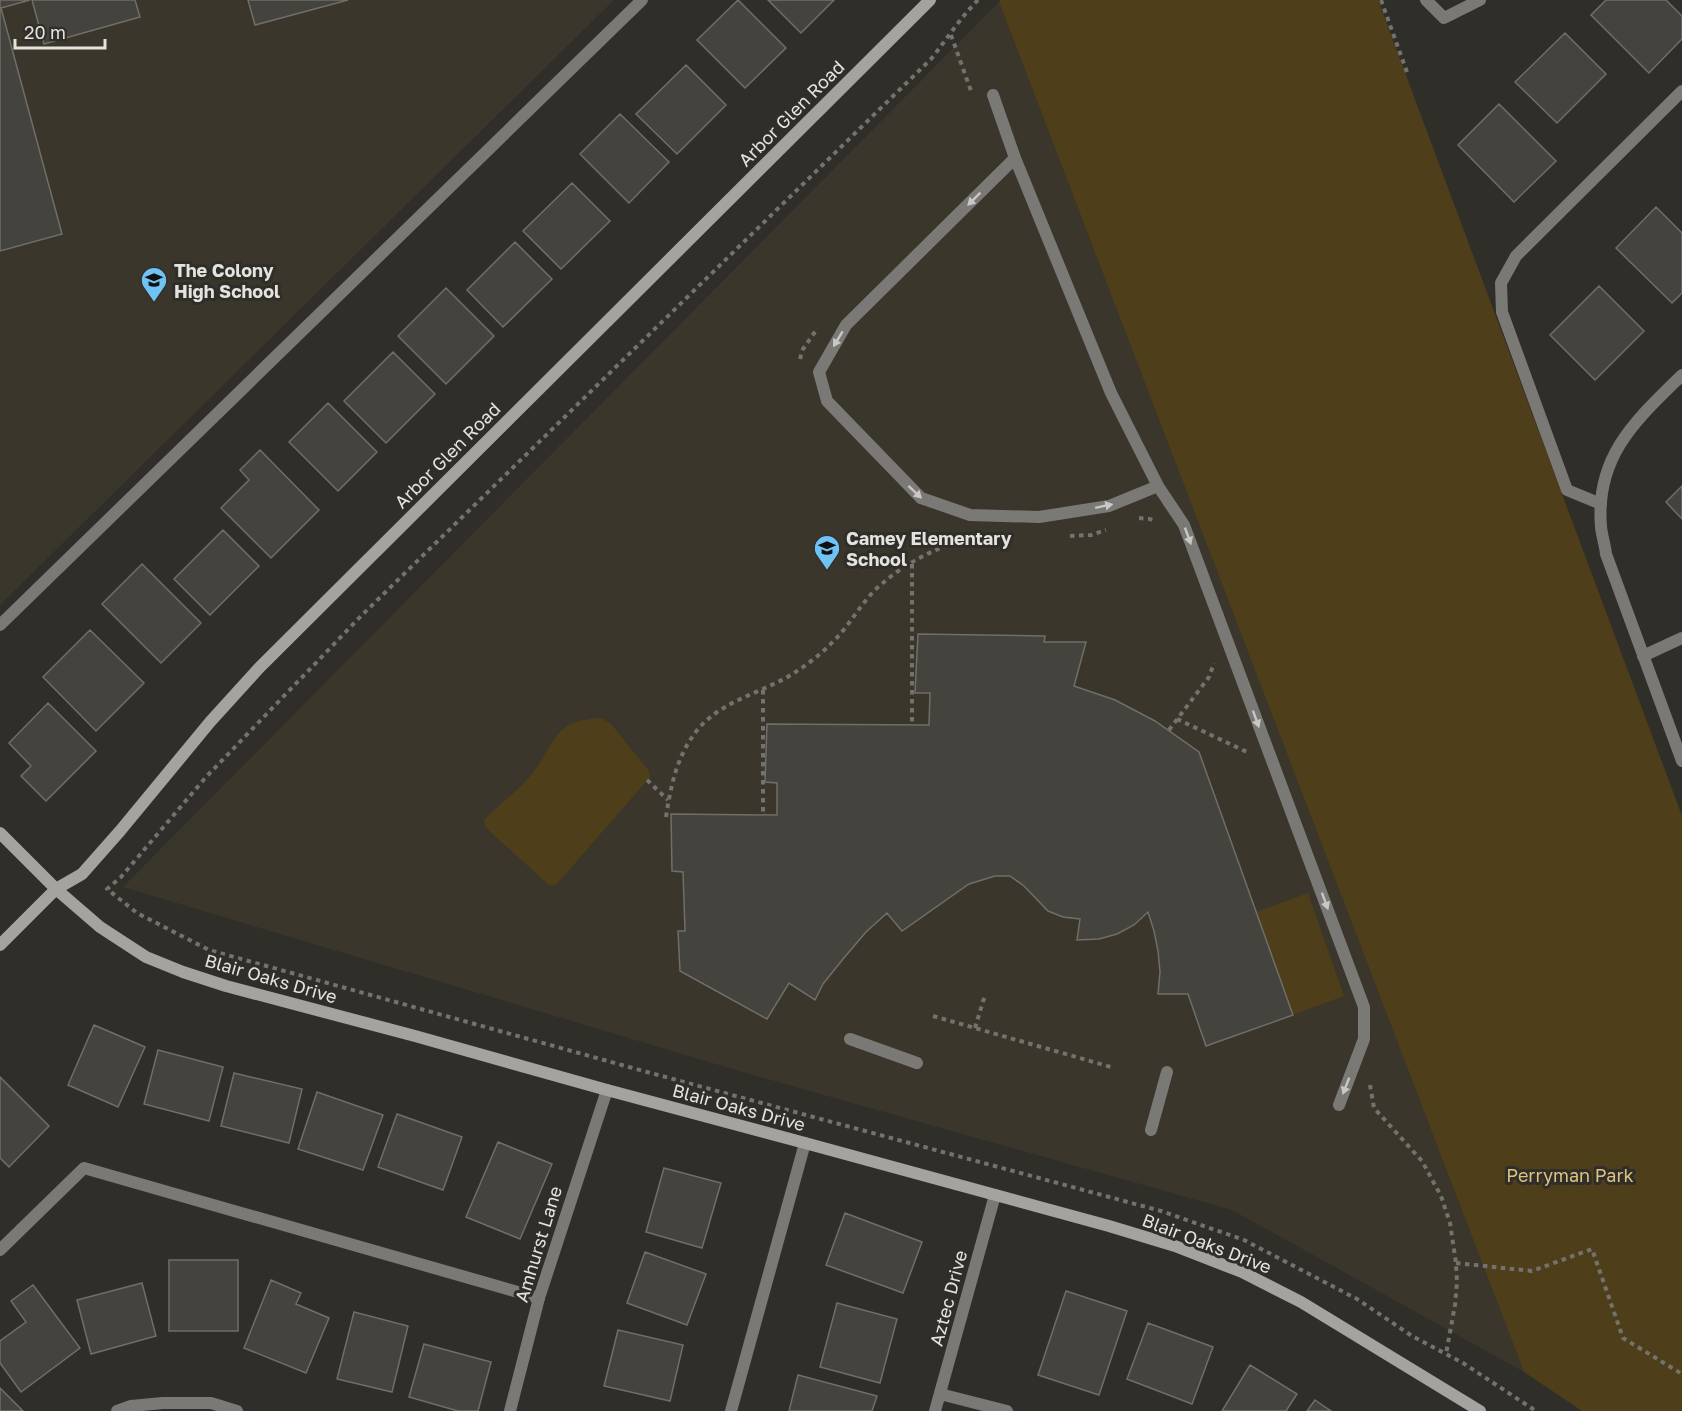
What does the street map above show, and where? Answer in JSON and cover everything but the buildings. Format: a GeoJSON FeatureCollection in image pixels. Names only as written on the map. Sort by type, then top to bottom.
{"type":"FeatureCollection","features":[{"type":"Feature","properties":{"kind":"street"},"geometry":{"type":"LineString","coordinates":[[0,625],[642,0]]}},
{"type":"Feature","properties":{"kind":"street","name":"Arbor Glen Road"},"geometry":{"type":"LineString","coordinates":[[0,945],[56,889],[82,874],[210,722],[259,668],[930,0]]}},
{"type":"Feature","properties":{"kind":"street"},"geometry":{"type":"LineString","coordinates":[[1426,0],[1444,18],[1480,0]]}},
{"type":"Feature","properties":{"kind":"street"},"geometry":{"type":"LineString","coordinates":[[1601,504],[1567,490],[1502,312],[1501,283],[1516,256],[1682,92]]}},
{"type":"Feature","properties":{"kind":"street"},"geometry":{"type":"LineString","coordinates":[[993,95],[1015,158],[1111,393],[1158,486],[1184,525],[1364,1007],[1364,1039],[1339,1105]]}},
{"type":"Feature","properties":{"kind":"street"},"geometry":{"type":"LineString","coordinates":[[1015,158],[846,325],[819,372],[828,401],[921,498],[970,515],[1040,517],[1110,506],[1158,486]]}},
{"type":"Feature","properties":{"kind":"street"},"geometry":{"type":"LineString","coordinates":[[1682,375],[1638,418],[1624,437],[1612,458],[1601,504],[1601,528],[1606,554],[1682,761]]}},
{"type":"Feature","properties":{"kind":"street"},"geometry":{"type":"LineString","coordinates":[[1643,656],[1682,638]]}},
{"type":"Feature","properties":{"kind":"street","name":"Blair Oaks Drive"},"geometry":{"type":"LineString","coordinates":[[0,833],[56,889],[100,927],[146,957],[183,972],[226,986],[1109,1226],[1175,1246],[1242,1272],[1301,1302],[1480,1411]]}},
{"type":"Feature","properties":{"kind":"street"},"geometry":{"type":"LineString","coordinates":[[850,1039],[917,1063]]}},
{"type":"Feature","properties":{"kind":"street"},"geometry":{"type":"LineString","coordinates":[[1151,1130],[1167,1072]]}},
{"type":"Feature","properties":{"kind":"street","name":"Amhurst Lane"},"geometry":{"type":"LineString","coordinates":[[510,1411],[539,1298],[607,1090]]}},
{"type":"Feature","properties":{"kind":"street"},"geometry":{"type":"LineString","coordinates":[[731,1411],[805,1143]]}},
{"type":"Feature","properties":{"kind":"street"},"geometry":{"type":"LineString","coordinates":[[0,1250],[84,1168],[539,1298]]}},
{"type":"Feature","properties":{"kind":"street","name":"Aztec Drive"},"geometry":{"type":"LineString","coordinates":[[935,1411],[995,1196]]}},
{"type":"Feature","properties":{"kind":"street"},"geometry":{"type":"LineString","coordinates":[[940,1394],[1007,1411]]}},
{"type":"Feature","properties":{"kind":"street"},"geometry":{"type":"LineString","coordinates":[[117,1411],[131,1406],[163,1402],[211,1403],[237,1411]]}},
{"type":"Feature","properties":{"kind":"path"},"geometry":{"type":"LineString","coordinates":[[107,889],[122,877],[206,777],[361,616],[931,59],[951,35],[964,13],[978,0]]}},
{"type":"Feature","properties":{"kind":"path"},"geometry":{"type":"LineString","coordinates":[[1381,0],[1408,75]]}},
{"type":"Feature","properties":{"kind":"path"},"geometry":{"type":"LineString","coordinates":[[951,35],[972,92]]}},
{"type":"Feature","properties":{"kind":"path"},"geometry":{"type":"LineString","coordinates":[[666,817],[675,768],[699,728],[721,708],[763,690],[799,670],[841,633],[876,589],[921,557],[950,543],[976,536]]}},
{"type":"Feature","properties":{"kind":"path"},"geometry":{"type":"LineString","coordinates":[[912,564],[912,724]]}},
{"type":"Feature","properties":{"kind":"path"},"geometry":{"type":"LineString","coordinates":[[1169,730],[1209,677],[1214,663]]}},
{"type":"Feature","properties":{"kind":"path"},"geometry":{"type":"LineString","coordinates":[[763,690],[763,814]]}},
{"type":"Feature","properties":{"kind":"path"},"geometry":{"type":"LineString","coordinates":[[1177,719],[1250,753]]}},
{"type":"Feature","properties":{"kind":"path"},"geometry":{"type":"LineString","coordinates":[[647,780],[668,801]]}},
{"type":"Feature","properties":{"kind":"path"},"geometry":{"type":"LineString","coordinates":[[975,1028],[985,995]]}},
{"type":"Feature","properties":{"kind":"path"},"geometry":{"type":"LineString","coordinates":[[933,1016],[1111,1067]]}},
{"type":"Feature","properties":{"kind":"path"},"geometry":{"type":"LineString","coordinates":[[1369,1078],[1374,1108],[1422,1161],[1441,1196],[1449,1223],[1457,1282],[1446,1354]]}},
{"type":"Feature","properties":{"kind":"path"},"geometry":{"type":"LineString","coordinates":[[1456,1263],[1532,1271],[1592,1249],[1623,1338],[1682,1374]]}},
{"type":"Feature","properties":{"kind":"shaded area","name":"The Colony High School"},"geometry":{"type":"Polygon","coordinates":[[[0,0],[614,0],[0,605],[0,0]]]}},
{"type":"Feature","properties":{"kind":"shaded area","name":"Camey Elementary School"},"geometry":{"type":"Polygon","coordinates":[[[999,2],[1524,1372],[1232,1210],[739,1071],[123,887],[999,2]]]}},
{"type":"Feature","properties":{"kind":"green space","name":"Perryman Park"},"geometry":{"type":"Polygon","coordinates":[[[1000,0],[1378,0],[1682,816],[1682,1411],[1582,1411],[1524,1372],[1000,0]]]}},
{"type":"Feature","properties":{"kind":"green space"},"geometry":{"type":"Polygon","coordinates":[[[601,718],[611,724],[649,771],[650,777],[556,885],[549,885],[485,827],[484,820],[531,775],[564,728],[573,723],[601,718]]]}},
{"type":"Feature","properties":{"kind":"green space"},"geometry":{"type":"Polygon","coordinates":[[[1308,893],[1344,996],[1293,1015],[1256,912],[1308,893]]]}},
{"type":"Feature","properties":{"kind":"place","name":"The Colony High School"},"geometry":{"type":"Point","coordinates":[154,303]}},
{"type":"Feature","properties":{"kind":"place","name":"Camey Elementary School"},"geometry":{"type":"Point","coordinates":[827,571]}}]}
